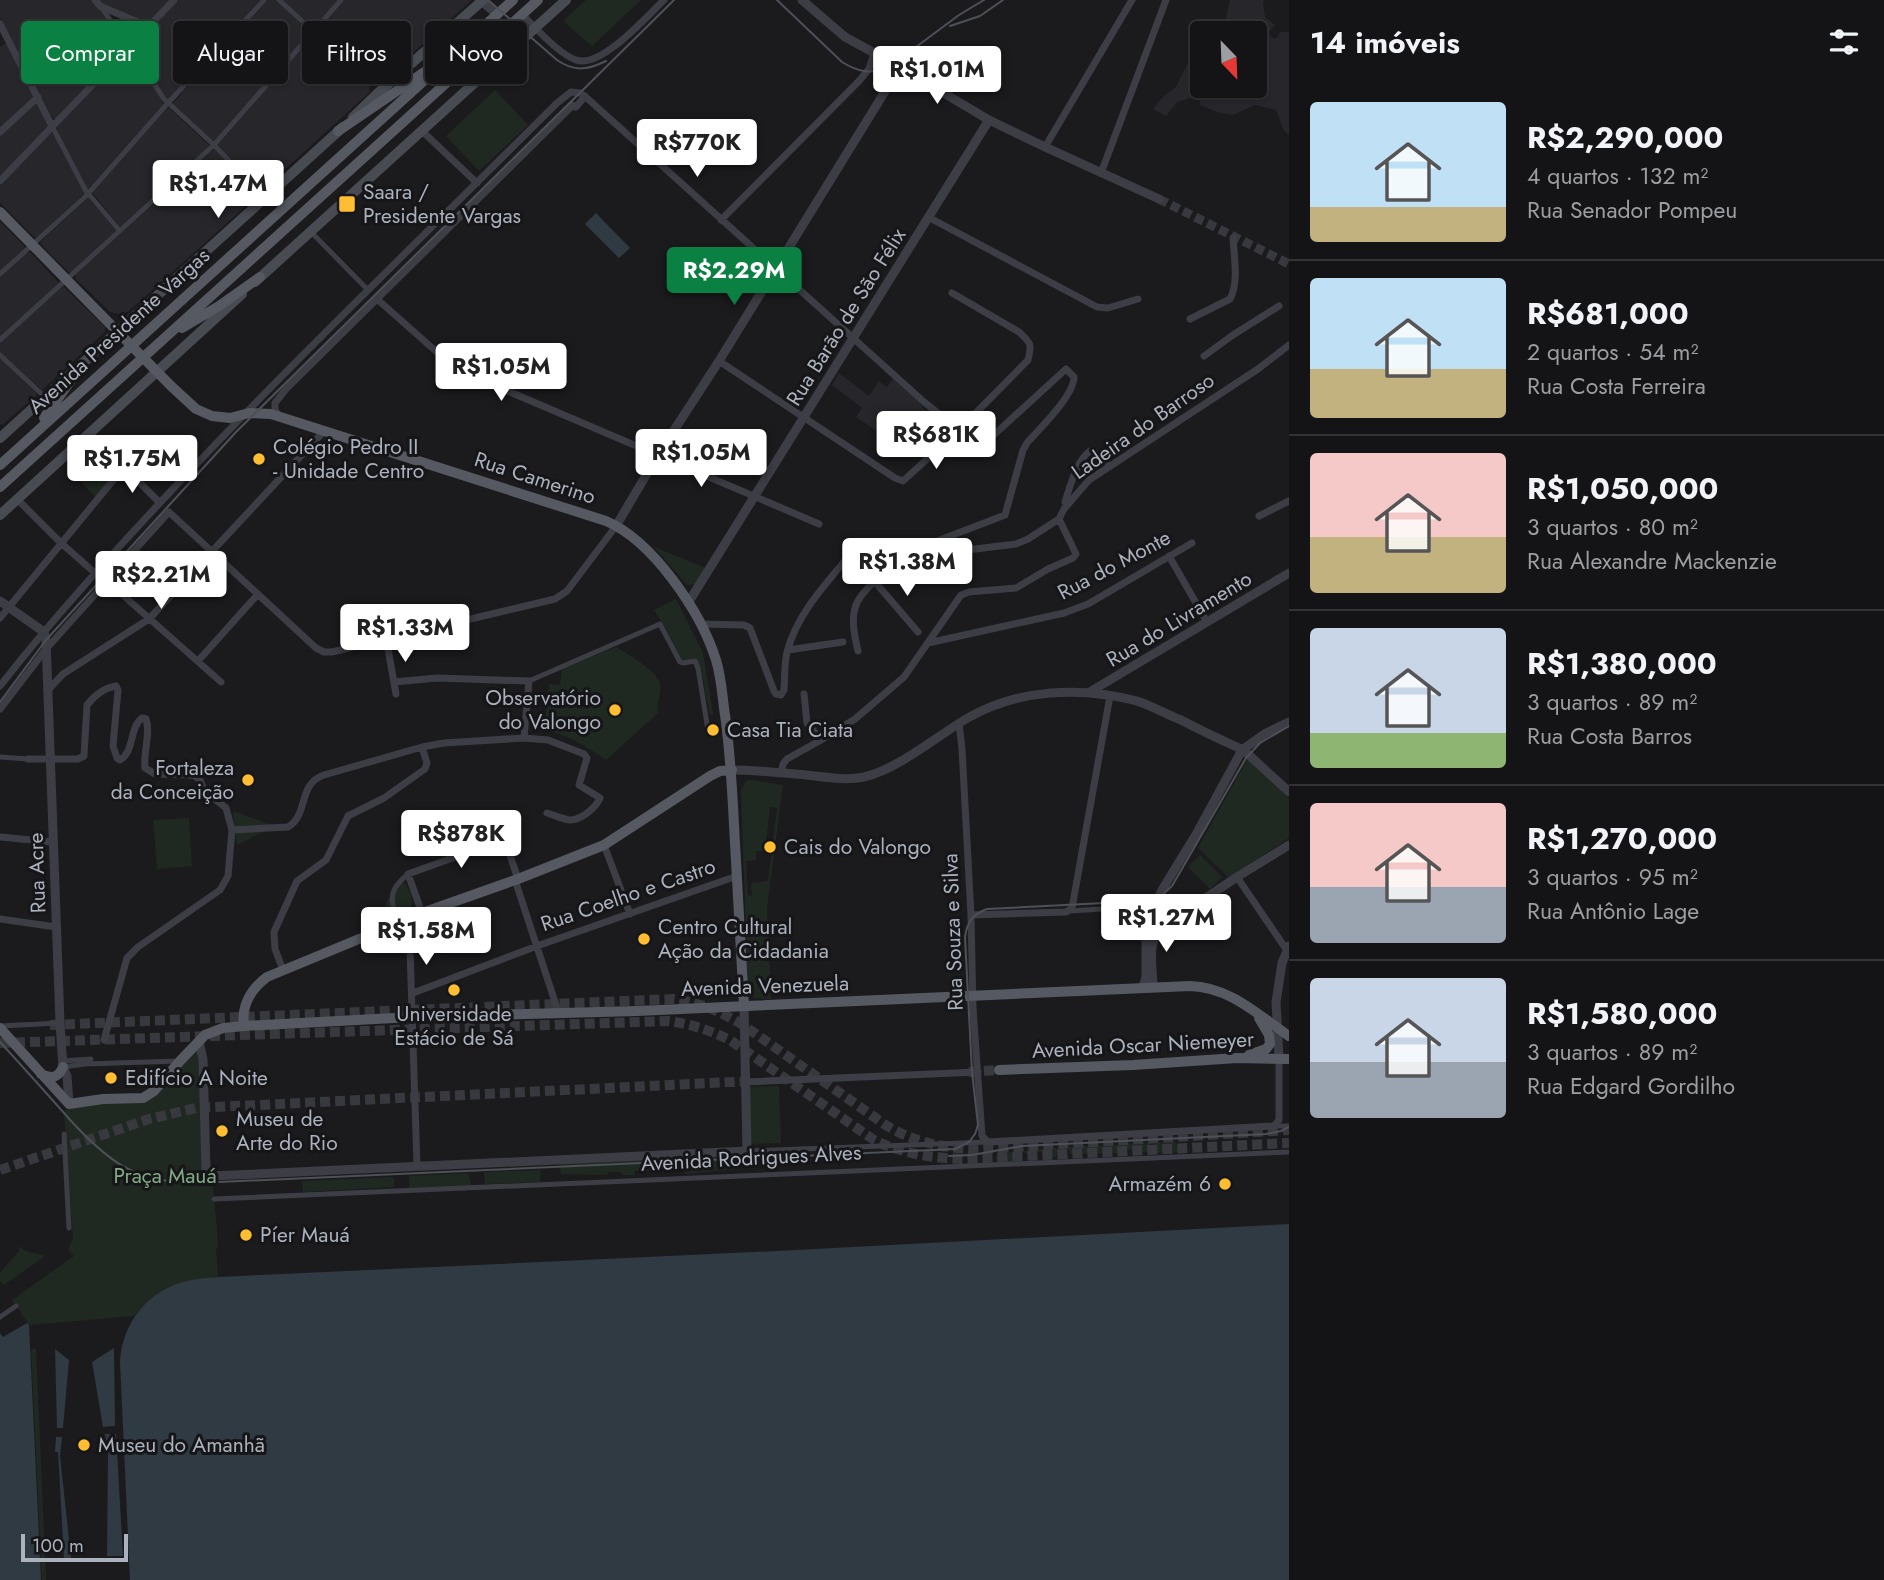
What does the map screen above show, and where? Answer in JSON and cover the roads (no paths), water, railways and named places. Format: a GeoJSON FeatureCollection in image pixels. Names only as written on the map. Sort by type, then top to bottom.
{"type":"FeatureCollection","features":[{"type":"Feature","properties":{"kind":"main road","name":"Avenida Presidente Vargas"},"geometry":{"type":"LineString","coordinates":[[2,432],[45,397],[482,0]]}},
{"type":"Feature","properties":{"kind":"main road","name":"Avenida Presidente Vargas"},"geometry":{"type":"LineString","coordinates":[[490,21],[513,0]]}},
{"type":"Feature","properties":{"kind":"main road","name":"Avenida Presidente Vargas"},"geometry":{"type":"LineString","coordinates":[[0,487],[538,0]]}},
{"type":"Feature","properties":{"kind":"main road"},"geometry":{"type":"LineString","coordinates":[[0,514],[566,0]]}},
{"type":"Feature","properties":{"kind":"main road"},"geometry":{"type":"LineString","coordinates":[[338,131],[425,72]]}},
{"type":"Feature","properties":{"kind":"main road","name":"Avenida Presidente Vargas"},"geometry":{"type":"LineString","coordinates":[[0,465],[425,80]]}},
{"type":"Feature","properties":{"kind":"main road","name":"Rua Camerino"},"geometry":{"type":"LineString","coordinates":[[0,212],[196,409],[212,416],[230,418],[248,414],[271,414],[325,430],[616,526],[634,537],[654,556],[688,603],[718,668],[732,770],[744,1006]]}},
{"type":"Feature","properties":{"kind":"main road"},"geometry":{"type":"LineString","coordinates":[[165,338],[219,306],[260,277]]}},
{"type":"Feature","properties":{"kind":"main road"},"geometry":{"type":"LineString","coordinates":[[33,435],[71,380],[71,373]]}},
{"type":"Feature","properties":{"kind":"main road"},"geometry":{"type":"LineString","coordinates":[[244,1026],[244,1008],[252,992],[264,979],[410,918],[517,880],[604,845],[710,776],[720,771],[732,770]]}},
{"type":"Feature","properties":{"kind":"main road","name":"Avenida Venezuela"},"geometry":{"type":"LineString","coordinates":[[200,1042],[214,1030],[244,1026],[1198,986],[1232,996],[1289,1036]]}},
{"type":"Feature","properties":{"kind":"main road"},"geometry":{"type":"LineString","coordinates":[[1237,1058],[1266,1049],[1270,1044],[1269,1035],[1256,1012]]}},
{"type":"Feature","properties":{"kind":"main road"},"geometry":{"type":"LineString","coordinates":[[2,1032],[69,1104],[103,1099],[143,1098],[154,1091],[200,1042]]}},
{"type":"Feature","properties":{"kind":"main road","name":"Avenida Oscar Niemeyer"},"geometry":{"type":"LineString","coordinates":[[999,1070],[1237,1058],[1284,1059]]}},
{"type":"Feature","properties":{"kind":"main road"},"geometry":{"type":"LineString","coordinates":[[41,1074],[56,1077],[63,1064]]}},
{"type":"Feature","properties":{"kind":"street"},"geometry":{"type":"LineString","coordinates":[[155,21],[174,0]]}},
{"type":"Feature","properties":{"kind":"street"},"geometry":{"type":"LineString","coordinates":[[0,274],[85,197],[264,0]]}},
{"type":"Feature","properties":{"kind":"street"},"geometry":{"type":"LineString","coordinates":[[279,0],[303,21]]}},
{"type":"Feature","properties":{"kind":"street"},"geometry":{"type":"LineString","coordinates":[[323,21],[341,0]]}},
{"type":"Feature","properties":{"kind":"street"},"geometry":{"type":"LineString","coordinates":[[482,0],[498,14]]}},
{"type":"Feature","properties":{"kind":"street"},"geometry":{"type":"LineString","coordinates":[[522,14],[573,59],[581,61],[591,60],[617,45],[664,0]]}},
{"type":"Feature","properties":{"kind":"street"},"geometry":{"type":"LineString","coordinates":[[802,0],[838,32],[989,120],[1159,199]]}},
{"type":"Feature","properties":{"kind":"street"},"geometry":{"type":"LineString","coordinates":[[1045,147],[1132,0]]}},
{"type":"Feature","properties":{"kind":"street"},"geometry":{"type":"LineString","coordinates":[[1101,173],[1166,0]]}},
{"type":"Feature","properties":{"kind":"street"},"geometry":{"type":"LineString","coordinates":[[97,3],[136,21]]}},
{"type":"Feature","properties":{"kind":"street"},"geometry":{"type":"LineString","coordinates":[[97,3],[110,21]]}},
{"type":"Feature","properties":{"kind":"street"},"geometry":{"type":"LineString","coordinates":[[0,24],[88,193],[120,231]]}},
{"type":"Feature","properties":{"kind":"street"},"geometry":{"type":"LineString","coordinates":[[0,45],[8,38]]}},
{"type":"Feature","properties":{"kind":"street"},"geometry":{"type":"LineString","coordinates":[[0,340],[214,145],[302,45]]}},
{"type":"Feature","properties":{"kind":"street"},"geometry":{"type":"LineString","coordinates":[[721,220],[859,81],[869,69],[874,53]]}},
{"type":"Feature","properties":{"kind":"street"},"geometry":{"type":"LineString","coordinates":[[0,686],[107,581],[169,512],[316,648],[324,652],[555,599],[567,591],[616,526],[900,66]]}},
{"type":"Feature","properties":{"kind":"street"},"geometry":{"type":"LineString","coordinates":[[0,181],[92,84]]}},
{"type":"Feature","properties":{"kind":"street"},"geometry":{"type":"LineString","coordinates":[[154,84],[168,103],[214,145],[265,198]]}},
{"type":"Feature","properties":{"kind":"street"},"geometry":{"type":"LineString","coordinates":[[0,709],[30,670],[45,640],[95,573],[160,503],[368,290],[566,95],[575,92],[585,96],[924,402],[976,443],[985,443],[1066,369],[1074,377],[1074,383],[1059,406],[1023,450],[1005,515],[919,548],[859,598],[853,620],[858,651]]}},
{"type":"Feature","properties":{"kind":"street"},"geometry":{"type":"LineString","coordinates":[[279,416],[275,410],[278,397],[502,173],[585,96]]}},
{"type":"Feature","properties":{"kind":"street"},"geometry":{"type":"LineString","coordinates":[[0,132],[38,97]]}},
{"type":"Feature","properties":{"kind":"street","name":"Rua Barão de São Félix"},"geometry":{"type":"LineString","coordinates":[[688,603],[989,120]]}},
{"type":"Feature","properties":{"kind":"street"},"geometry":{"type":"LineString","coordinates":[[422,131],[477,183]]}},
{"type":"Feature","properties":{"kind":"street"},"geometry":{"type":"LineString","coordinates":[[928,217],[1097,307],[1108,308],[1138,299]]}},
{"type":"Feature","properties":{"kind":"street"},"geometry":{"type":"LineString","coordinates":[[311,232],[368,290]]}},
{"type":"Feature","properties":{"kind":"street"},"geometry":{"type":"LineString","coordinates":[[1190,319],[1232,296],[1235,283],[1233,238]]}},
{"type":"Feature","properties":{"kind":"street"},"geometry":{"type":"LineString","coordinates":[[719,361],[900,481],[907,479],[1028,360],[1031,345],[1020,332],[952,293]]}},
{"type":"Feature","properties":{"kind":"street"},"geometry":{"type":"LineString","coordinates":[[377,299],[448,362],[510,392],[819,524]]}},
{"type":"Feature","properties":{"kind":"street"},"geometry":{"type":"LineString","coordinates":[[1204,356],[1279,306]]}},
{"type":"Feature","properties":{"kind":"street","name":"Ladeira do Barroso"},"geometry":{"type":"LineString","coordinates":[[1059,519],[1063,509],[1083,485],[1289,345]]}},
{"type":"Feature","properties":{"kind":"street"},"geometry":{"type":"LineString","coordinates":[[0,355],[45,397]]}},
{"type":"Feature","properties":{"kind":"street"},"geometry":{"type":"LineString","coordinates":[[48,690],[64,674],[149,619],[325,430]]}},
{"type":"Feature","properties":{"kind":"street"},"geometry":{"type":"LineString","coordinates":[[1063,509],[1086,453],[1095,452],[1110,466]]}},
{"type":"Feature","properties":{"kind":"street"},"geometry":{"type":"LineString","coordinates":[[0,618],[124,467],[160,503]]}},
{"type":"Feature","properties":{"kind":"street"},"geometry":{"type":"LineString","coordinates":[[17,499],[95,573]]}},
{"type":"Feature","properties":{"kind":"street"},"geometry":{"type":"LineString","coordinates":[[1259,516],[1287,503],[1289,513]]}},
{"type":"Feature","properties":{"kind":"street"},"geometry":{"type":"LineString","coordinates":[[781,773],[787,759],[855,719],[891,689],[911,669],[961,595],[1016,588],[1076,554],[1059,519],[1016,544],[921,556],[915,553]]}},
{"type":"Feature","properties":{"kind":"street","name":"Rua do Monte"},"geometry":{"type":"LineString","coordinates":[[928,643],[1076,609],[1192,543]]}},
{"type":"Feature","properties":{"kind":"street"},"geometry":{"type":"LineString","coordinates":[[699,624],[744,625],[750,628],[774,691],[781,695],[784,690],[788,650],[806,610],[849,555]]}},
{"type":"Feature","properties":{"kind":"street"},"geometry":{"type":"LineString","coordinates":[[1169,556],[1208,622]]}},
{"type":"Feature","properties":{"kind":"street","name":"Rua do Livramento"},"geometry":{"type":"LineString","coordinates":[[1086,694],[1289,573]]}},
{"type":"Feature","properties":{"kind":"street"},"geometry":{"type":"LineString","coordinates":[[107,581],[221,682]]}},
{"type":"Feature","properties":{"kind":"street"},"geometry":{"type":"LineString","coordinates":[[875,582],[918,632]]}},
{"type":"Feature","properties":{"kind":"street"},"geometry":{"type":"LineString","coordinates":[[198,661],[258,594]]}},
{"type":"Feature","properties":{"kind":"street"},"geometry":{"type":"LineString","coordinates":[[0,601],[45,640]]}},
{"type":"Feature","properties":{"kind":"street"},"geometry":{"type":"LineString","coordinates":[[394,682],[437,678],[529,681],[660,624],[680,662],[695,661],[698,667],[708,730]]}},
{"type":"Feature","properties":{"kind":"street"},"geometry":{"type":"LineString","coordinates":[[386,638],[396,694]]}},
{"type":"Feature","properties":{"kind":"street","name":"Rua Acre"},"geometry":{"type":"LineString","coordinates":[[45,640],[60,1023],[69,1104]]}},
{"type":"Feature","properties":{"kind":"street"},"geometry":{"type":"LineString","coordinates":[[788,650],[843,642]]}},
{"type":"Feature","properties":{"kind":"street"},"geometry":{"type":"LineString","coordinates":[[30,670],[46,672]]}},
{"type":"Feature","properties":{"kind":"street"},"geometry":{"type":"LineString","coordinates":[[524,737],[529,681]]}},
{"type":"Feature","properties":{"kind":"street"},"geometry":{"type":"LineString","coordinates":[[0,757],[43,760],[78,759],[84,756],[87,705],[103,691],[116,686],[118,690],[113,746],[117,758],[120,760],[128,753],[136,722],[142,718],[146,719],[148,726],[145,768],[155,774],[193,775],[200,780],[204,790],[226,808],[232,830],[228,876],[220,890],[138,947],[127,958],[104,1040]]}},
{"type":"Feature","properties":{"kind":"street"},"geometry":{"type":"LineString","coordinates":[[732,770],[842,779],[865,777],[898,763],[981,710],[1029,695],[1086,694],[1138,702],[1242,750],[1285,781],[1289,792]]}},
{"type":"Feature","properties":{"kind":"street"},"geometry":{"type":"LineString","coordinates":[[804,695],[807,723],[821,740]]}},
{"type":"Feature","properties":{"kind":"street","name":"Rua do Livramento"},"geometry":{"type":"LineString","coordinates":[[1072,908],[1110,696]]}},
{"type":"Feature","properties":{"kind":"street"},"geometry":{"type":"LineString","coordinates":[[1148,987],[1146,933],[1162,890],[1242,750],[1266,733],[1289,722]]}},
{"type":"Feature","properties":{"kind":"street","name":"Rua Souza e Silva"},"geometry":{"type":"LineString","coordinates":[[959,723],[971,915],[973,996],[985,1141]]}},
{"type":"Feature","properties":{"kind":"street"},"geometry":{"type":"LineString","coordinates":[[232,830],[288,827],[295,823],[309,786],[317,778],[422,747],[524,737],[548,740],[584,754],[587,758],[579,785],[600,798],[592,808],[574,819],[547,813]]}},
{"type":"Feature","properties":{"kind":"street"},"geometry":{"type":"LineString","coordinates":[[283,970],[275,949],[274,932],[298,881],[326,860],[348,816],[384,798],[425,769],[427,763],[422,747]]}},
{"type":"Feature","properties":{"kind":"street"},"geometry":{"type":"LineString","coordinates":[[500,826],[559,1014]]}},
{"type":"Feature","properties":{"kind":"street"},"geometry":{"type":"LineString","coordinates":[[0,837],[53,842]]}},
{"type":"Feature","properties":{"kind":"street"},"geometry":{"type":"LineString","coordinates":[[393,925],[390,917],[394,910],[391,896],[393,888],[408,874],[505,839]]}},
{"type":"Feature","properties":{"kind":"street"},"geometry":{"type":"LineString","coordinates":[[604,845],[630,914]]}},
{"type":"Feature","properties":{"kind":"street"},"geometry":{"type":"LineString","coordinates":[[1148,987],[1152,942],[1161,928],[1289,845]]}},
{"type":"Feature","properties":{"kind":"street"},"geometry":{"type":"LineString","coordinates":[[408,874],[422,914]]}},
{"type":"Feature","properties":{"kind":"street","name":"Rua Coelho e Castro"},"geometry":{"type":"LineString","coordinates":[[413,993],[737,876]]}},
{"type":"Feature","properties":{"kind":"street"},"geometry":{"type":"LineString","coordinates":[[1237,877],[1288,948],[1282,963],[1276,1002],[1276,1026],[1284,1059],[1279,1120],[1275,1125]]}},
{"type":"Feature","properties":{"kind":"street"},"geometry":{"type":"LineString","coordinates":[[1126,908],[1154,906]]}},
{"type":"Feature","properties":{"kind":"street"},"geometry":{"type":"LineString","coordinates":[[1154,906],[1164,917],[1174,918]]}},
{"type":"Feature","properties":{"kind":"street"},"geometry":{"type":"LineString","coordinates":[[971,915],[1072,908],[1118,908]]}},
{"type":"Feature","properties":{"kind":"street"},"geometry":{"type":"LineString","coordinates":[[410,918],[418,1166]]}},
{"type":"Feature","properties":{"kind":"street"},"geometry":{"type":"LineString","coordinates":[[0,919],[56,927]]}},
{"type":"Feature","properties":{"kind":"street"},"geometry":{"type":"LineString","coordinates":[[744,1006],[747,1151]]}},
{"type":"Feature","properties":{"kind":"street"},"geometry":{"type":"LineString","coordinates":[[2,1032],[60,1023]]}},
{"type":"Feature","properties":{"kind":"street","name":"Avenida Rodrigues Alves"},"geometry":{"type":"LineString","coordinates":[[200,1042],[203,1059],[206,1171],[211,1176],[1289,1126]]}},
{"type":"Feature","properties":{"kind":"street"},"geometry":{"type":"LineString","coordinates":[[63,1064],[90,1059]]}},
{"type":"Feature","properties":{"kind":"street"},"geometry":{"type":"LineString","coordinates":[[63,1064],[180,1061]]}},
{"type":"Feature","properties":{"kind":"street"},"geometry":{"type":"LineString","coordinates":[[746,1082],[978,1072]]}},
{"type":"Feature","properties":{"kind":"street"},"geometry":{"type":"LineString","coordinates":[[64,1135],[69,1228]]}},
{"type":"Feature","properties":{"kind":"street","name":"Avenida Rodrigues Alves"},"geometry":{"type":"LineString","coordinates":[[214,1199],[1289,1152]]}},
{"type":"Feature","properties":{"kind":"street"},"geometry":{"type":"LineString","coordinates":[[0,1317],[16,1306]]}},
{"type":"Feature","properties":{"kind":"tunnel"},"geometry":{"type":"LineString","coordinates":[[1159,199],[1289,264]]}},
{"type":"Feature","properties":{"kind":"tunnel"},"geometry":{"type":"LineString","coordinates":[[50,1025],[674,999],[702,1005],[743,1025],[887,1126],[932,1144],[980,1149],[1289,1130]]}},
{"type":"Feature","properties":{"kind":"tunnel"},"geometry":{"type":"LineString","coordinates":[[0,1043],[668,1021],[700,1028],[730,1040],[874,1140],[918,1154],[964,1159],[1289,1143]]}},
{"type":"Feature","properties":{"kind":"tunnel"},"geometry":{"type":"LineString","coordinates":[[969,1072],[999,1070]]}},
{"type":"Feature","properties":{"kind":"tunnel"},"geometry":{"type":"LineString","coordinates":[[0,1170],[149,1119],[196,1108],[753,1081]]}},
{"type":"Feature","properties":{"kind":"tram line"},"geometry":{"type":"LineString","coordinates":[[488,0],[563,64],[581,68],[606,61]]}},
{"type":"Feature","properties":{"kind":"tram line"},"geometry":{"type":"LineString","coordinates":[[0,702],[46,640],[236,432],[674,0]]}},
{"type":"Feature","properties":{"kind":"tram line"},"geometry":{"type":"LineString","coordinates":[[777,0],[842,62],[871,72],[889,67],[959,15],[984,0]]}},
{"type":"Feature","properties":{"kind":"tram line"},"geometry":{"type":"LineString","coordinates":[[950,26],[980,16],[1003,0]]}},
{"type":"Feature","properties":{"kind":"tram line"},"geometry":{"type":"LineString","coordinates":[[0,1042],[72,1122],[113,1160],[141,1175],[176,1182],[955,1149],[969,1142],[978,1125],[972,1072],[965,937],[972,919],[987,909],[1143,901],[1160,897],[1172,886],[1246,758],[1260,743],[1289,726]]}},
{"type":"Feature","properties":{"kind":"tram line"},"geometry":{"type":"LineString","coordinates":[[949,1156],[972,1155],[1022,1146],[1266,1134],[1289,1127]]}},
{"type":"Feature","properties":{"kind":"place","name":"Saara / Presidente Vargas"},"geometry":{"type":"Point","coordinates":[347,204]}},
{"type":"Feature","properties":{"kind":"place","name":"Colégio Pedro II - Unidade Centro"},"geometry":{"type":"Point","coordinates":[259,459]}},
{"type":"Feature","properties":{"kind":"place","name":"Observatório do Valongo"},"geometry":{"type":"Point","coordinates":[615,710]}},
{"type":"Feature","properties":{"kind":"place","name":"Casa Tia Ciata"},"geometry":{"type":"Point","coordinates":[713,730]}},
{"type":"Feature","properties":{"kind":"place","name":"Fortaleza da Conceição"},"geometry":{"type":"Point","coordinates":[248,780]}},
{"type":"Feature","properties":{"kind":"place","name":"Cais do Valongo"},"geometry":{"type":"Point","coordinates":[770,847]}},
{"type":"Feature","properties":{"kind":"place","name":"Centro Cultural Ação da Cidadania"},"geometry":{"type":"Point","coordinates":[644,939]}},
{"type":"Feature","properties":{"kind":"place","name":"Universidade Estácio de Sá"},"geometry":{"type":"Point","coordinates":[454,990]}},
{"type":"Feature","properties":{"kind":"place","name":"Edifício A Noite"},"geometry":{"type":"Point","coordinates":[111,1078]}},
{"type":"Feature","properties":{"kind":"place","name":"Museu de Arte do Rio"},"geometry":{"type":"Point","coordinates":[222,1131]}},
{"type":"Feature","properties":{"kind":"place","name":"Armazém 6"},"geometry":{"type":"Point","coordinates":[1225,1184]}},
{"type":"Feature","properties":{"kind":"place","name":"Píer Mauá"},"geometry":{"type":"Point","coordinates":[246,1235]}},
{"type":"Feature","properties":{"kind":"place","name":"Museu do Amanhã"},"geometry":{"type":"Point","coordinates":[84,1445]}},
{"type":"Feature","properties":{"kind":"park label","name":"Praça Mauá"},"geometry":{"type":"Point","coordinates":[165,1176]}}]}
